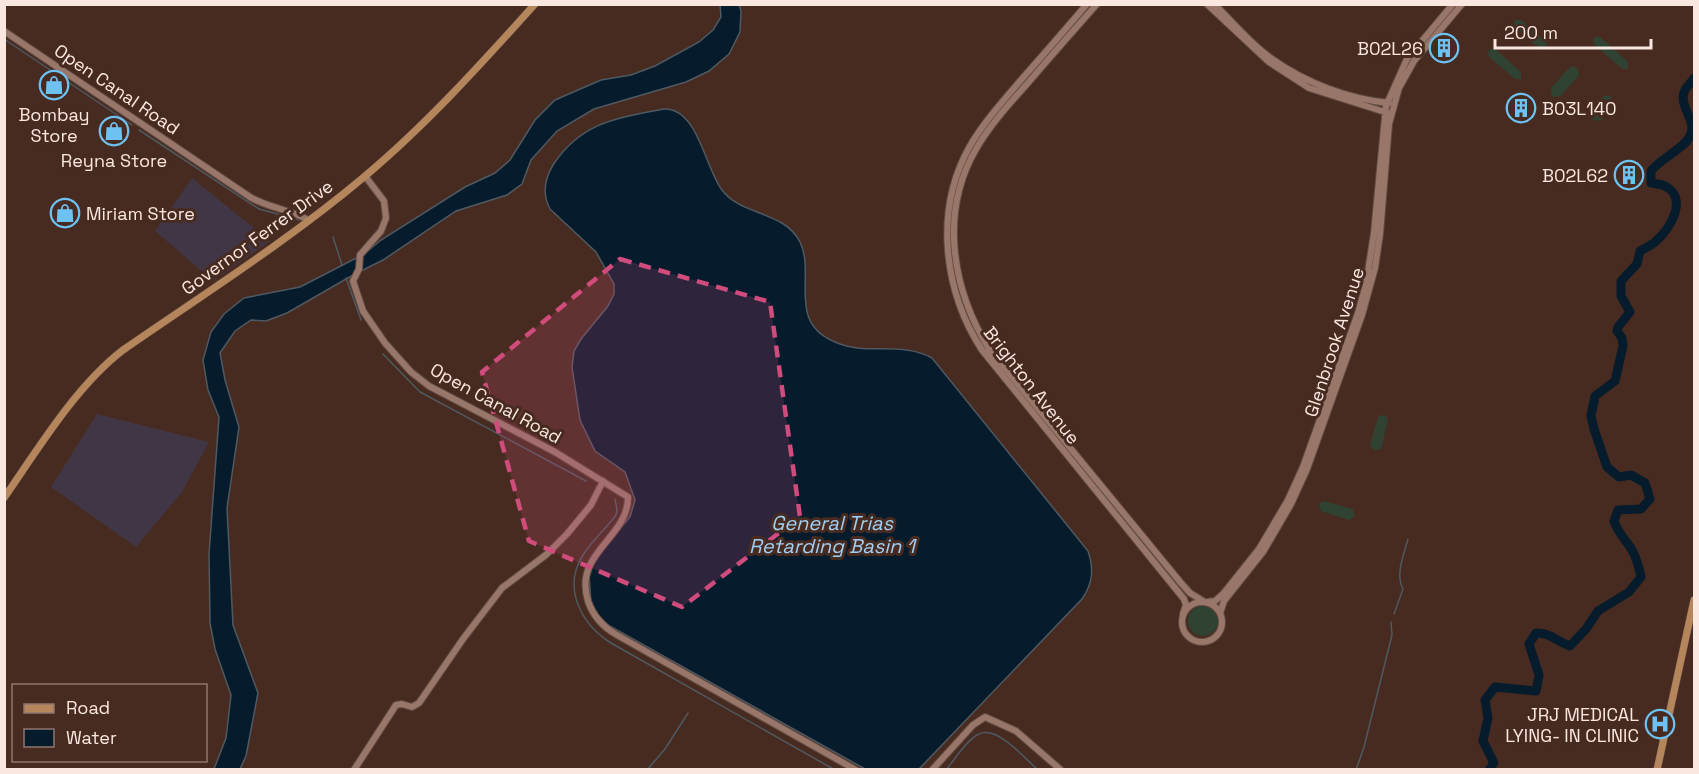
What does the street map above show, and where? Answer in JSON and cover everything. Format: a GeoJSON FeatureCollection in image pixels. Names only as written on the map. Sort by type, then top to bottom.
{"type":"FeatureCollection","features":[{"type":"Feature","properties":{"kind":"main road","name":"Governor Ferrer Drive"},"geometry":{"type":"LineString","coordinates":[[4,498],[82,391],[104,366],[123,350],[308,220],[365,176],[401,144],[535,4]]}},
{"type":"Feature","properties":{"kind":"main road"},"geometry":{"type":"LineString","coordinates":[[1657,770],[1695,600]]}},
{"type":"Feature","properties":{"kind":"street","name":"Brighton Avenue"},"geometry":{"type":"LineString","coordinates":[[1087,4],[995,110],[969,147],[955,185],[948,214],[946,237],[950,271],[960,306],[982,350],[1184,599],[1186,605],[1184,614]]}},
{"type":"Feature","properties":{"kind":"street","name":"Brighton Avenue"},"geometry":{"type":"LineString","coordinates":[[1097,4],[999,116],[976,149],[958,199],[954,234],[956,266],[972,317],[989,349],[1181,583],[1190,593],[1205,602]]}},
{"type":"Feature","properties":{"kind":"street"},"geometry":{"type":"LineString","coordinates":[[1207,4],[1269,62],[1309,88],[1387,113]]}},
{"type":"Feature","properties":{"kind":"street"},"geometry":{"type":"LineString","coordinates":[[1214,4],[1272,59],[1312,82],[1353,96],[1390,103]]}},
{"type":"Feature","properties":{"kind":"street","name":"Glenbrook Avenue"},"geometry":{"type":"LineString","coordinates":[[1205,602],[1215,601],[1223,594],[1259,549],[1288,500],[1303,467],[1358,313],[1368,276],[1390,103],[1407,59],[1453,4]]}},
{"type":"Feature","properties":{"kind":"street","name":"Glenbrook Avenue"},"geometry":{"type":"LineString","coordinates":[[1390,103],[1414,61],[1462,4]]}},
{"type":"Feature","properties":{"kind":"street","name":"Open Canal Road"},"geometry":{"type":"LineString","coordinates":[[4,31],[250,197],[266,206],[294,213],[308,220]]}},
{"type":"Feature","properties":{"kind":"street","name":"Glenbrook Avenue"},"geometry":{"type":"LineString","coordinates":[[1220,613],[1224,601],[1263,552],[1291,504],[1307,469],[1362,315],[1372,284],[1380,234],[1387,113]]}},
{"type":"Feature","properties":{"kind":"street","name":"Open Canal Road"},"geometry":{"type":"LineString","coordinates":[[365,176],[384,201],[387,213],[381,231],[360,255],[359,270],[353,281],[363,311],[385,343],[417,378],[555,452],[603,481],[624,502],[626,513],[620,525],[594,555],[586,574],[587,600],[592,612],[602,624],[617,635],[856,770]]}},
{"type":"Feature","properties":{"kind":"street"},"geometry":{"type":"LineString","coordinates":[[354,770],[396,705],[412,707],[419,703],[502,588],[547,554],[567,534],[591,506],[603,481]]}},
{"type":"Feature","properties":{"kind":"street"},"geometry":{"type":"LineString","coordinates":[[1205,602],[1217,608],[1222,624],[1218,634],[1209,641],[1201,642],[1190,638],[1182,624],[1184,614],[1191,604],[1205,602]]}},
{"type":"Feature","properties":{"kind":"street"},"geometry":{"type":"LineString","coordinates":[[932,770],[973,725],[985,717],[1016,730],[1061,770]]}},
{"type":"Feature","properties":{"kind":"highlighted area"},"geometry":{"type":"Polygon","coordinates":[[[620,259],[770,302],[800,517],[682,607],[529,541],[482,372],[620,259]]]}},
{"type":"Feature","properties":{"kind":"shaded area"},"geometry":{"type":"Polygon","coordinates":[[[192,178],[270,241],[213,281],[155,231],[192,178]]]}},
{"type":"Feature","properties":{"kind":"shaded area"},"geometry":{"type":"Polygon","coordinates":[[[97,414],[209,442],[182,492],[136,547],[51,487],[97,414]]]}},
{"type":"Feature","properties":{"kind":"green space"},"geometry":{"type":"Polygon","coordinates":[[[1516,20],[1521,20],[1547,43],[1546,50],[1541,50],[1515,27],[1516,20]]]}},
{"type":"Feature","properties":{"kind":"green space"},"geometry":{"type":"Polygon","coordinates":[[[1595,37],[1600,37],[1628,62],[1628,69],[1622,69],[1594,44],[1595,37]]]}},
{"type":"Feature","properties":{"kind":"green space"},"geometry":{"type":"Polygon","coordinates":[[[1490,49],[1495,49],[1521,72],[1521,79],[1515,79],[1489,57],[1490,49]]]}},
{"type":"Feature","properties":{"kind":"green space"},"geometry":{"type":"Polygon","coordinates":[[[1573,66],[1578,69],[1579,75],[1561,96],[1553,97],[1551,88],[1573,66]]]}},
{"type":"Feature","properties":{"kind":"green space"},"geometry":{"type":"Polygon","coordinates":[[[1604,96],[1611,96],[1613,104],[1603,119],[1597,121],[1591,118],[1590,112],[1604,96]]]}},
{"type":"Feature","properties":{"kind":"green space"},"geometry":{"type":"Polygon","coordinates":[[[1386,416],[1388,420],[1381,449],[1374,451],[1370,445],[1378,417],[1386,416]]]}},
{"type":"Feature","properties":{"kind":"green space"},"geometry":{"type":"Polygon","coordinates":[[[1324,501],[1353,509],[1355,516],[1349,520],[1321,511],[1319,504],[1324,501]]]}},
{"type":"Feature","properties":{"kind":"green space"},"geometry":{"type":"Polygon","coordinates":[[[1203,606],[1214,610],[1218,621],[1214,632],[1203,636],[1192,632],[1188,621],[1192,610],[1203,606]]]}},
{"type":"Feature","properties":{"kind":"water"},"geometry":{"type":"Polygon","coordinates":[[[720,5],[739,5],[740,32],[729,54],[709,71],[686,82],[594,109],[557,131],[531,160],[522,184],[507,195],[456,211],[383,260],[287,313],[266,321],[251,320],[235,331],[220,353],[225,380],[239,427],[227,508],[233,625],[258,693],[246,756],[240,769],[214,769],[226,738],[231,695],[215,649],[210,623],[209,554],[219,417],[208,390],[203,360],[211,332],[224,314],[244,298],[300,287],[364,254],[381,240],[465,187],[495,173],[510,160],[535,120],[555,100],[601,80],[631,75],[655,66],[699,42],[713,30],[721,17],[720,5]]]}},
{"type":"Feature","properties":{"kind":"water","name":"General Trias Retarding Basin 1"},"geometry":{"type":"Polygon","coordinates":[[[664,109],[676,111],[693,128],[716,180],[730,198],[740,205],[784,224],[800,242],[804,255],[807,310],[811,323],[820,333],[847,346],[909,350],[932,358],[1088,551],[1091,576],[1082,599],[919,769],[865,769],[608,625],[597,614],[591,603],[589,574],[593,561],[630,517],[635,500],[625,472],[595,451],[580,420],[572,367],[574,351],[608,306],[614,294],[614,284],[596,252],[550,209],[545,187],[553,165],[576,139],[588,131],[616,119],[664,109]]]}},
{"type":"Feature","properties":{"kind":"waterway"},"geometry":{"type":"LineString","coordinates":[[4,39],[132,125]]}},
{"type":"Feature","properties":{"kind":"waterway"},"geometry":{"type":"LineString","coordinates":[[1489,770],[1494,763],[1483,741],[1488,718],[1485,700],[1495,687],[1536,691],[1539,675],[1529,644],[1536,633],[1550,636],[1570,646],[1586,629],[1598,611],[1629,592],[1641,577],[1634,553],[1614,521],[1618,510],[1641,509],[1650,499],[1645,483],[1631,475],[1619,477],[1607,467],[1591,416],[1595,396],[1615,381],[1623,346],[1622,338],[1617,331],[1630,312],[1621,296],[1621,281],[1637,264],[1640,251],[1653,244],[1661,236],[1675,213],[1676,198],[1672,191],[1663,185],[1651,183],[1651,171],[1683,145],[1690,136],[1691,124],[1683,96],[1694,78]]}},
{"type":"Feature","properties":{"kind":"waterway"},"geometry":{"type":"LineString","coordinates":[[139,130],[259,209],[300,220]]}},
{"type":"Feature","properties":{"kind":"waterway"},"geometry":{"type":"LineString","coordinates":[[333,237],[342,265]]}},
{"type":"Feature","properties":{"kind":"waterway"},"geometry":{"type":"LineString","coordinates":[[346,278],[361,320]]}},
{"type":"Feature","properties":{"kind":"waterway"},"geometry":{"type":"LineString","coordinates":[[383,354],[420,392],[586,481]]}},
{"type":"Feature","properties":{"kind":"waterway"},"geometry":{"type":"LineString","coordinates":[[615,499],[616,515],[583,555],[574,580],[578,604],[583,616],[591,626],[611,643],[835,770]]}},
{"type":"Feature","properties":{"kind":"waterway"},"geometry":{"type":"LineString","coordinates":[[1394,614],[1403,589],[1400,571],[1408,539]]}},
{"type":"Feature","properties":{"kind":"waterway"},"geometry":{"type":"LineString","coordinates":[[1356,770],[1364,747],[1392,635],[1391,622]]}},
{"type":"Feature","properties":{"kind":"waterway"},"geometry":{"type":"LineString","coordinates":[[647,770],[665,749],[688,713]]}},
{"type":"Feature","properties":{"kind":"waterway"},"geometry":{"type":"LineString","coordinates":[[946,770],[968,742],[977,735],[985,733],[1001,738],[1038,770]]}},
{"type":"Feature","properties":{"kind":"place","name":"B02L26"},"geometry":{"type":"Point","coordinates":[1444,48]}},
{"type":"Feature","properties":{"kind":"place","name":"Bombay Store"},"geometry":{"type":"Point","coordinates":[54,85]}},
{"type":"Feature","properties":{"kind":"place","name":"B03L140"},"geometry":{"type":"Point","coordinates":[1521,108]}},
{"type":"Feature","properties":{"kind":"place","name":"Reyna Store"},"geometry":{"type":"Point","coordinates":[114,131]}},
{"type":"Feature","properties":{"kind":"place","name":"B02L62"},"geometry":{"type":"Point","coordinates":[1629,175]}},
{"type":"Feature","properties":{"kind":"place","name":"Miriam Store"},"geometry":{"type":"Point","coordinates":[65,213]}},
{"type":"Feature","properties":{"kind":"place","name":"JRJ MEDICAL LYING- IN CLINIC"},"geometry":{"type":"Point","coordinates":[1660,724]}}]}
